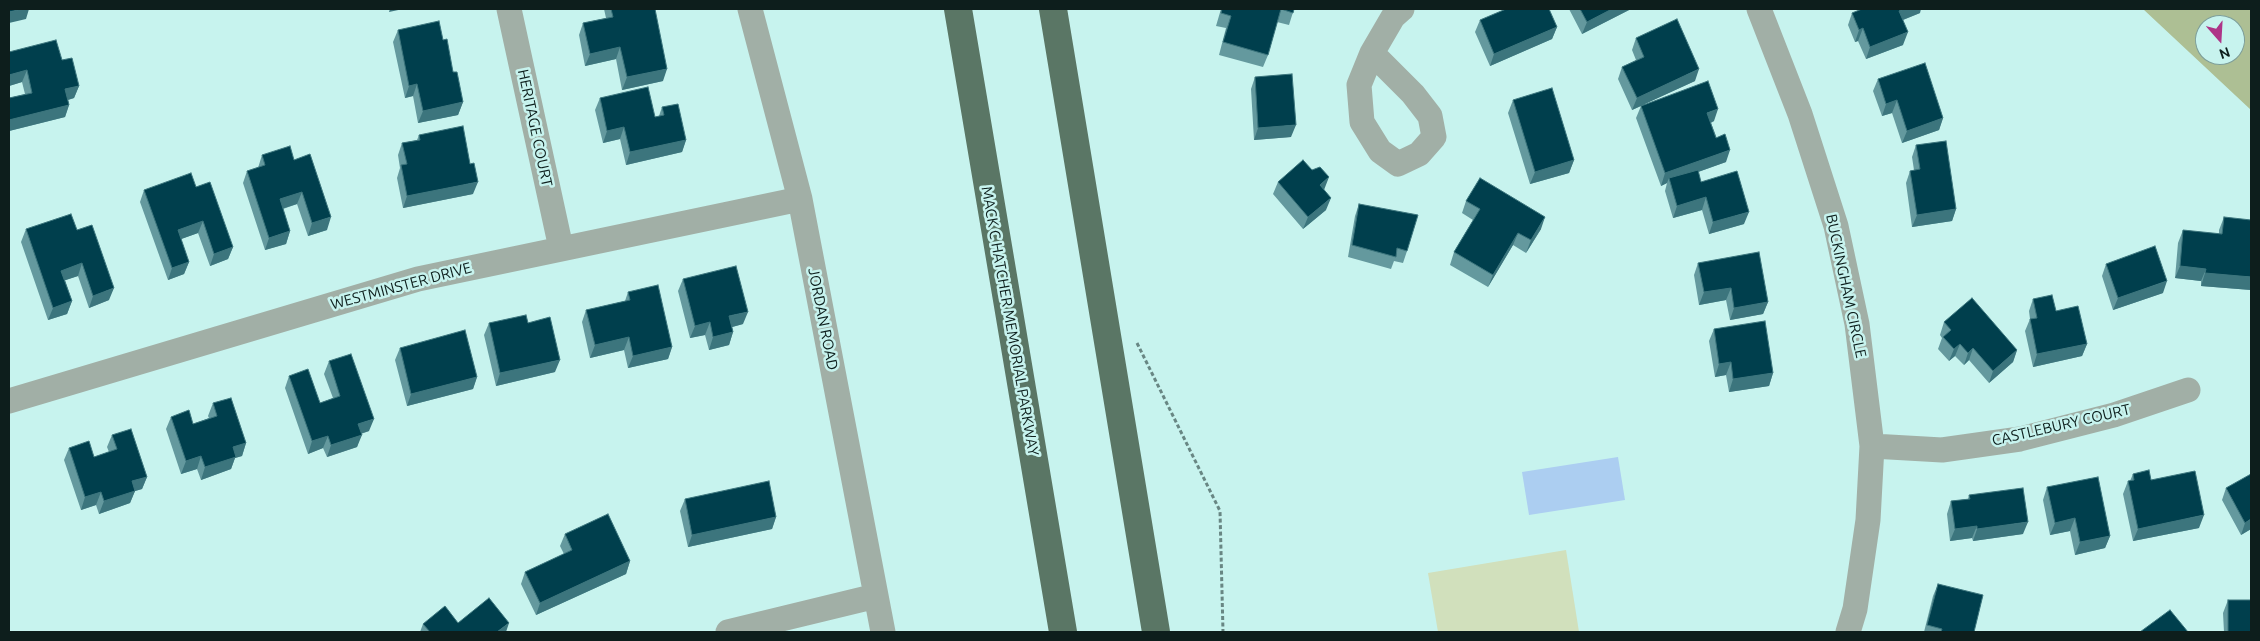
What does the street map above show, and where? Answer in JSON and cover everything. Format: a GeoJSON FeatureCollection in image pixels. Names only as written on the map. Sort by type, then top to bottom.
{"type":"FeatureCollection","features":[{"type":"Feature","properties":{"kind":"highway","name":"MACK C HATCHER MEMORIAL PARKWAY"},"geometry":{"type":"LineString","coordinates":[[958,9],[1063,632]]}},
{"type":"Feature","properties":{"kind":"highway"},"geometry":{"type":"LineString","coordinates":[[1053,9],[1156,632]]}},
{"type":"Feature","properties":{"kind":"street","name":"HERITAGE COURT"},"geometry":{"type":"LineString","coordinates":[[509,9],[561,248]]}},
{"type":"Feature","properties":{"kind":"street","name":"JORDAN ROAD"},"geometry":{"type":"LineString","coordinates":[[750,9],[800,199],[883,632]]}},
{"type":"Feature","properties":{"kind":"street"},"geometry":{"type":"LineString","coordinates":[[1372,53],[1393,17],[1402,9]]}},
{"type":"Feature","properties":{"kind":"street","name":"BUCKINGHAM CIRCLE"},"geometry":{"type":"LineString","coordinates":[[1759,9],[1800,114],[1836,226],[1857,324],[1872,446],[1868,520],[1854,608],[1848,632]]}},
{"type":"Feature","properties":{"kind":"street","name":"WESTMINSTER DRIVE"},"geometry":{"type":"LineString","coordinates":[[9,401],[418,279],[800,199]]}},
{"type":"Feature","properties":{"kind":"street","name":"CASTLEBURY COURT"},"geometry":{"type":"LineString","coordinates":[[1872,446],[1942,450],[2020,439],[2114,415],[2188,390]]}},
{"type":"Feature","properties":{"kind":"street"},"geometry":{"type":"LineString","coordinates":[[728,632],[876,596]]}},
{"type":"Feature","properties":{"kind":"path"},"geometry":{"type":"LineString","coordinates":[[1136,342],[1220,511],[1223,632]]}},
{"type":"Feature","properties":{"kind":"green space"},"geometry":{"type":"Polygon","coordinates":[[[2143,9],[2251,9],[2251,110],[2203,65],[2245,65],[2245,15],[2195,15],[2195,58],[2143,9]]]}},
{"type":"Feature","properties":{"kind":"green space"},"geometry":{"type":"Polygon","coordinates":[[[1566,550],[1579,632],[1438,632],[1428,573],[1566,550]]]}},
{"type":"Feature","properties":{"kind":"water"},"geometry":{"type":"Polygon","coordinates":[[[1618,457],[1625,500],[1529,515],[1522,472],[1618,457]]]}},
{"type":"Feature","properties":{"kind":"building"},"geometry":{"type":"Polygon","coordinates":[[[9,9],[23,9],[9,12],[9,9]]]}},
{"type":"Feature","properties":{"kind":"building"},"geometry":{"type":"Polygon","coordinates":[[[611,9],[655,9],[667,69],[627,77],[620,47],[590,54],[583,23],[613,17],[611,9]]]}},
{"type":"Feature","properties":{"kind":"building"},"geometry":{"type":"Polygon","coordinates":[[[1222,9],[1281,9],[1268,55],[1223,42],[1231,16],[1221,13],[1222,9]]]}},
{"type":"Feature","properties":{"kind":"building"},"geometry":{"type":"Polygon","coordinates":[[[1281,9],[1294,9],[1293,13],[1281,9]]]}},
{"type":"Feature","properties":{"kind":"building"},"geometry":{"type":"Polygon","coordinates":[[[1506,9],[1549,9],[1557,27],[1494,54],[1480,20],[1506,9]]]}},
{"type":"Feature","properties":{"kind":"building"},"geometry":{"type":"Polygon","coordinates":[[[1580,9],[1612,9],[1587,22],[1580,9]]]}},
{"type":"Feature","properties":{"kind":"building"},"geometry":{"type":"Polygon","coordinates":[[[1862,9],[1905,9],[1899,11],[1908,32],[1870,47],[1863,28],[1859,30],[1852,13],[1862,9]]]}},
{"type":"Feature","properties":{"kind":"building"},"geometry":{"type":"Polygon","coordinates":[[[1677,19],[1699,69],[1637,98],[1622,67],[1644,57],[1636,38],[1677,19]]]}},
{"type":"Feature","properties":{"kind":"building"},"geometry":{"type":"Polygon","coordinates":[[[439,21],[443,40],[447,39],[453,72],[457,72],[463,102],[423,111],[417,84],[409,86],[398,30],[439,21]]]}},
{"type":"Feature","properties":{"kind":"building"},"geometry":{"type":"Polygon","coordinates":[[[56,40],[62,60],[72,58],[79,86],[65,89],[69,105],[9,120],[9,98],[32,93],[27,70],[9,75],[9,52],[56,40]]]}},
{"type":"Feature","properties":{"kind":"building"},"geometry":{"type":"Polygon","coordinates":[[[1925,63],[1943,118],[1907,131],[1897,100],[1886,104],[1878,79],[1925,63]]]}},
{"type":"Feature","properties":{"kind":"building"},"geometry":{"type":"Polygon","coordinates":[[[1292,74],[1296,125],[1258,128],[1255,77],[1292,74]]]}},
{"type":"Feature","properties":{"kind":"building"},"geometry":{"type":"Polygon","coordinates":[[[1708,81],[1718,109],[1707,113],[1716,138],[1725,134],[1730,150],[1665,173],[1641,106],[1708,81]]]}},
{"type":"Feature","properties":{"kind":"building"},"geometry":{"type":"Polygon","coordinates":[[[648,87],[655,117],[664,115],[662,107],[678,104],[686,140],[630,152],[624,127],[607,131],[600,98],[648,87]]]}},
{"type":"Feature","properties":{"kind":"building"},"geometry":{"type":"Polygon","coordinates":[[[1552,88],[1574,160],[1535,172],[1513,100],[1552,88]]]}},
{"type":"Feature","properties":{"kind":"building"},"geometry":{"type":"Polygon","coordinates":[[[463,126],[470,164],[474,163],[478,182],[407,196],[401,165],[407,164],[402,143],[420,140],[419,135],[463,126]]]}},
{"type":"Feature","properties":{"kind":"building"},"geometry":{"type":"Polygon","coordinates":[[[1946,141],[1956,209],[1917,215],[1910,171],[1920,169],[1916,145],[1946,141]]]}},
{"type":"Feature","properties":{"kind":"building"},"geometry":{"type":"Polygon","coordinates":[[[290,146],[294,160],[310,154],[331,217],[312,223],[302,192],[280,199],[290,231],[269,238],[247,171],[265,165],[262,155],[290,146]]]}},
{"type":"Feature","properties":{"kind":"building"},"geometry":{"type":"Polygon","coordinates":[[[1303,160],[1312,170],[1320,167],[1329,177],[1320,185],[1331,198],[1308,217],[1278,182],[1303,160]]]}},
{"type":"Feature","properties":{"kind":"building"},"geometry":{"type":"Polygon","coordinates":[[[1698,170],[1701,182],[1737,171],[1749,212],[1713,222],[1706,197],[1677,206],[1669,178],[1698,170]]]}},
{"type":"Feature","properties":{"kind":"building"},"geometry":{"type":"Polygon","coordinates":[[[191,173],[196,187],[210,182],[233,247],[214,254],[203,221],[178,230],[189,262],[172,268],[144,190],[191,173]]]}},
{"type":"Feature","properties":{"kind":"building"},"geometry":{"type":"Polygon","coordinates":[[[1480,178],[1545,217],[1531,240],[1518,233],[1493,275],[1454,252],[1480,209],[1466,201],[1480,178]]]}},
{"type":"Feature","properties":{"kind":"building"},"geometry":{"type":"Polygon","coordinates":[[[1359,204],[1418,215],[1407,251],[1397,248],[1396,257],[1352,245],[1359,204]]]}},
{"type":"Feature","properties":{"kind":"building"},"geometry":{"type":"Polygon","coordinates":[[[71,214],[77,230],[92,225],[114,288],[93,296],[82,263],[61,271],[72,301],[53,308],[26,229],[71,214]]]}},
{"type":"Feature","properties":{"kind":"building"},"geometry":{"type":"Polygon","coordinates":[[[2224,217],[2251,220],[2251,277],[2205,273],[2206,269],[2180,266],[2183,230],[2222,234],[2224,217]]]}},
{"type":"Feature","properties":{"kind":"building"},"geometry":{"type":"Polygon","coordinates":[[[2155,246],[2167,281],[2118,298],[2106,264],[2155,246]]]}},
{"type":"Feature","properties":{"kind":"building"},"geometry":{"type":"Polygon","coordinates":[[[1759,252],[1768,302],[1734,308],[1731,288],[1704,292],[1698,263],[1759,252]]]}},
{"type":"Feature","properties":{"kind":"building"},"geometry":{"type":"Polygon","coordinates":[[[736,266],[748,312],[729,316],[733,332],[713,337],[710,322],[695,326],[683,279],[736,266]]]}},
{"type":"Feature","properties":{"kind":"building"},"geometry":{"type":"Polygon","coordinates":[[[658,285],[672,347],[633,356],[629,337],[595,345],[586,310],[630,300],[628,292],[658,285]]]}},
{"type":"Feature","properties":{"kind":"building"},"geometry":{"type":"Polygon","coordinates":[[[2052,295],[2056,311],[2078,306],[2087,344],[2037,354],[2030,319],[2037,318],[2033,299],[2052,295]]]}},
{"type":"Feature","properties":{"kind":"building"},"geometry":{"type":"Polygon","coordinates":[[[1972,298],[2017,350],[1993,371],[1973,348],[1968,353],[1960,344],[1954,349],[1943,337],[1951,330],[1944,322],[1972,298]]]}},
{"type":"Feature","properties":{"kind":"building"},"geometry":{"type":"Polygon","coordinates":[[[526,315],[528,323],[550,317],[560,360],[500,373],[489,323],[526,315]]]}},
{"type":"Feature","properties":{"kind":"building"},"geometry":{"type":"Polygon","coordinates":[[[1765,321],[1773,373],[1733,379],[1731,362],[1719,364],[1714,329],[1765,321]]]}},
{"type":"Feature","properties":{"kind":"building"},"geometry":{"type":"Polygon","coordinates":[[[465,330],[477,377],[411,394],[400,348],[465,330]]]}},
{"type":"Feature","properties":{"kind":"building"},"geometry":{"type":"Polygon","coordinates":[[[351,354],[374,419],[358,424],[362,435],[331,445],[328,436],[312,441],[289,376],[308,369],[320,403],[340,396],[329,361],[351,354]]]}},
{"type":"Feature","properties":{"kind":"building"},"geometry":{"type":"Polygon","coordinates":[[[231,398],[246,443],[233,447],[236,457],[205,467],[201,456],[186,461],[171,417],[189,410],[193,424],[217,416],[213,403],[231,398]]]}},
{"type":"Feature","properties":{"kind":"building"},"geometry":{"type":"Polygon","coordinates":[[[131,429],[147,477],[132,481],[135,491],[104,501],[101,492],[85,497],[69,448],[89,441],[94,457],[117,449],[112,435],[131,429]]]}},
{"type":"Feature","properties":{"kind":"building"},"geometry":{"type":"Polygon","coordinates":[[[2149,470],[2151,480],[2195,471],[2204,515],[2138,529],[2128,481],[2134,480],[2133,474],[2149,470]]]}},
{"type":"Feature","properties":{"kind":"building"},"geometry":{"type":"Polygon","coordinates":[[[2251,474],[2251,519],[2245,523],[2226,488],[2251,474]]]}},
{"type":"Feature","properties":{"kind":"building"},"geometry":{"type":"Polygon","coordinates":[[[2098,477],[2110,536],[2080,542],[2075,518],[2055,523],[2047,487],[2098,477]]]}},
{"type":"Feature","properties":{"kind":"building"},"geometry":{"type":"Polygon","coordinates":[[[769,481],[776,517],[692,535],[685,499],[769,481]]]}},
{"type":"Feature","properties":{"kind":"building"},"geometry":{"type":"Polygon","coordinates":[[[2023,488],[2028,522],[1977,529],[1977,526],[1955,529],[1951,501],[1970,499],[1969,495],[2023,488]]]}},
{"type":"Feature","properties":{"kind":"building"},"geometry":{"type":"Polygon","coordinates":[[[608,514],[630,561],[540,603],[525,572],[572,550],[565,534],[608,514]]]}},
{"type":"Feature","properties":{"kind":"building"},"geometry":{"type":"Polygon","coordinates":[[[1938,584],[1983,595],[1974,632],[1941,632],[1942,629],[1927,625],[1938,584]]]}},
{"type":"Feature","properties":{"kind":"building"},"geometry":{"type":"Polygon","coordinates":[[[489,598],[509,623],[497,632],[430,632],[423,624],[445,606],[458,623],[489,598]]]}},
{"type":"Feature","properties":{"kind":"building"},"geometry":{"type":"Polygon","coordinates":[[[2228,600],[2251,600],[2251,632],[2228,632],[2228,600]]]}},
{"type":"Feature","properties":{"kind":"building"},"geometry":{"type":"Polygon","coordinates":[[[2170,610],[2188,632],[2140,632],[2170,610]]]}}]}
